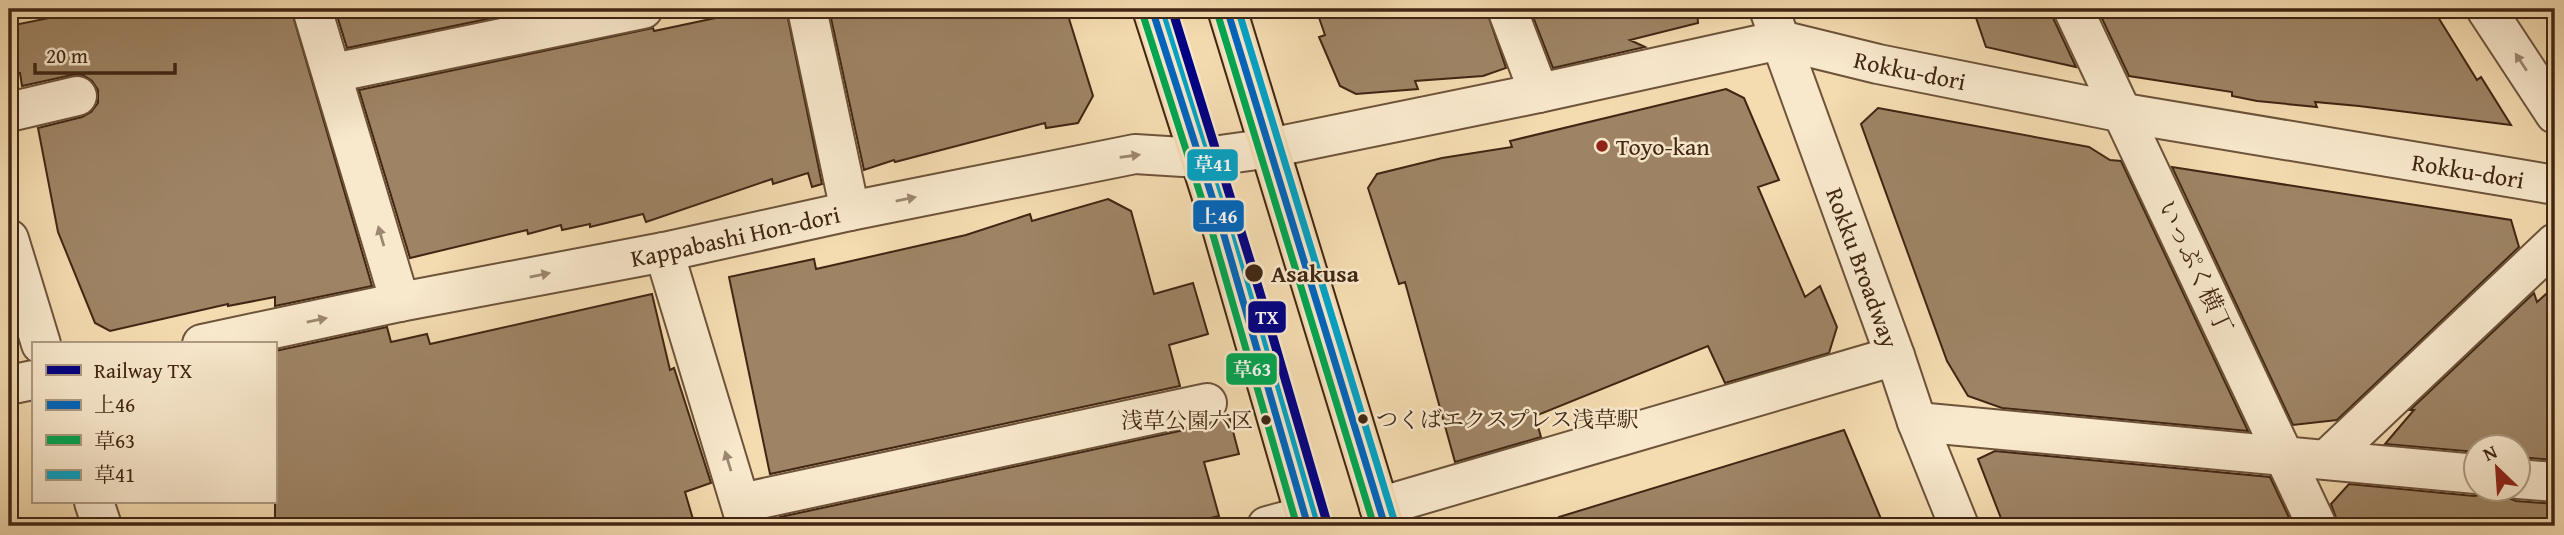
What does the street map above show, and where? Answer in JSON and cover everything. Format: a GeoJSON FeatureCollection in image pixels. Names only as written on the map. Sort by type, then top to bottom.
{"type":"FeatureCollection","features":[{"type":"Feature","properties":{"kind":"main road"},"geometry":{"type":"LineString","coordinates":[[1152,9],[1221,225],[1307,521]]}},
{"type":"Feature","properties":{"kind":"main road"},"geometry":{"type":"LineString","coordinates":[[1227,9],[1382,517]]}},
{"type":"Feature","properties":{"kind":"street"},"geometry":{"type":"LineString","coordinates":[[312,9],[400,302]]}},
{"type":"Feature","properties":{"kind":"street"},"geometry":{"type":"LineString","coordinates":[[333,73],[643,9]]}},
{"type":"Feature","properties":{"kind":"street"},"geometry":{"type":"LineString","coordinates":[[807,9],[850,211]]}},
{"type":"Feature","properties":{"kind":"street"},"geometry":{"type":"LineString","coordinates":[[1507,9],[1539,93]]}},
{"type":"Feature","properties":{"kind":"street","name":"いっぷく横丁"},"geometry":{"type":"LineString","coordinates":[[2073,9],[2317,526]]}},
{"type":"Feature","properties":{"kind":"street"},"geometry":{"type":"LineString","coordinates":[[2486,9],[2555,114]]}},
{"type":"Feature","properties":{"kind":"street","name":"Rokku-dori"},"geometry":{"type":"LineString","coordinates":[[1270,148],[1539,93],[1774,25],[1878,64],[2124,113],[2555,185]]}},
{"type":"Feature","properties":{"kind":"street","name":"Rokku Broadway"},"geometry":{"type":"LineString","coordinates":[[1774,25],[1917,422],[1959,526]]}},
{"type":"Feature","properties":{"kind":"street"},"geometry":{"type":"LineString","coordinates":[[9,112],[77,96]]}},
{"type":"Feature","properties":{"kind":"street","name":"Kappabashi Hon-dori"},"geometry":{"type":"LineString","coordinates":[[211,342],[1135,154],[1199,158],[1270,148]]}},
{"type":"Feature","properties":{"kind":"street"},"geometry":{"type":"LineString","coordinates":[[9,239],[40,342]]}},
{"type":"Feature","properties":{"kind":"street"},"geometry":{"type":"LineString","coordinates":[[2326,459],[2555,243]]}},
{"type":"Feature","properties":{"kind":"street"},"geometry":{"type":"LineString","coordinates":[[664,252],[744,514],[1207,404]]}},
{"type":"Feature","properties":{"kind":"street"},"geometry":{"type":"LineString","coordinates":[[1382,517],[1895,356]]}},
{"type":"Feature","properties":{"kind":"street"},"geometry":{"type":"LineString","coordinates":[[9,385],[32,380]]}},
{"type":"Feature","properties":{"kind":"street"},"geometry":{"type":"LineString","coordinates":[[1917,422],[2462,473]]}},
{"type":"Feature","properties":{"kind":"street"},"geometry":{"type":"LineString","coordinates":[[2532,480],[2555,482]]}},
{"type":"Feature","properties":{"kind":"street"},"geometry":{"type":"LineString","coordinates":[[95,504],[102,526]]}},
{"type":"Feature","properties":{"kind":"street"},"geometry":{"type":"LineString","coordinates":[[1267,526],[1307,521]]}},
{"type":"Feature","properties":{"kind":"building"},"geometry":{"type":"Polygon","coordinates":[[[94,9],[291,9],[372,286],[275,306],[275,297],[228,304],[110,331],[95,323],[58,232],[38,128],[82,117],[91,112],[98,103],[98,90],[92,81],[83,75],[22,86],[20,73],[9,75],[9,26],[94,9]]]}},
{"type":"Feature","properties":{"kind":"building"},"geometry":{"type":"Polygon","coordinates":[[[335,9],[536,9],[347,48],[335,9]]]}},
{"type":"Feature","properties":{"kind":"building"},"geometry":{"type":"Polygon","coordinates":[[[758,9],[786,9],[822,184],[812,187],[808,173],[773,184],[772,179],[646,222],[643,214],[590,227],[590,224],[562,230],[561,225],[528,234],[527,230],[410,258],[359,90],[653,28],[654,31],[758,9]]]}},
{"type":"Feature","properties":{"kind":"building"},"geometry":{"type":"Polygon","coordinates":[[[829,9],[1066,9],[1093,96],[1078,123],[1046,128],[1045,123],[895,162],[894,160],[864,170],[829,9]]]}},
{"type":"Feature","properties":{"kind":"building"},"geometry":{"type":"Polygon","coordinates":[[[1316,9],[1486,9],[1506,68],[1483,76],[1415,81],[1418,89],[1356,94],[1340,86],[1319,37],[1325,35],[1316,9]]]}},
{"type":"Feature","properties":{"kind":"building"},"geometry":{"type":"Polygon","coordinates":[[[1530,9],[1697,9],[1698,23],[1630,40],[1645,47],[1553,68],[1530,9]]]}},
{"type":"Feature","properties":{"kind":"building"},"geometry":{"type":"Polygon","coordinates":[[[1973,9],[2051,9],[2076,67],[1986,47],[1973,9]]]}},
{"type":"Feature","properties":{"kind":"building"},"geometry":{"type":"Polygon","coordinates":[[[2433,9],[2477,80],[2481,77],[2511,125],[2359,106],[2315,102],[2317,107],[2257,101],[2232,96],[2232,92],[2129,76],[2098,10],[2433,9]]]}},
{"type":"Feature","properties":{"kind":"building"},"geometry":{"type":"Polygon","coordinates":[[[1726,89],[1744,98],[1779,180],[1758,187],[1805,297],[1820,286],[1837,327],[1829,353],[1725,383],[1708,346],[1535,416],[1541,437],[1455,462],[1405,282],[1399,284],[1368,188],[1377,174],[1442,158],[1512,147],[1510,141],[1726,89]]]}},
{"type":"Feature","properties":{"kind":"building"},"geometry":{"type":"Polygon","coordinates":[[[1878,108],[2089,147],[2110,160],[2121,161],[2248,431],[2002,408],[1968,396],[1947,361],[1861,124],[1878,108]]]}},
{"type":"Feature","properties":{"kind":"building"},"geometry":{"type":"Polygon","coordinates":[[[2172,167],[2511,220],[2519,247],[2337,420],[2293,425],[2172,167]]]}},
{"type":"Feature","properties":{"kind":"building"},"geometry":{"type":"Polygon","coordinates":[[[1108,199],[1131,211],[1154,294],[1193,283],[1208,334],[1169,345],[1180,386],[770,474],[729,277],[814,259],[816,269],[966,235],[1030,214],[1032,221],[1108,199]]]}},
{"type":"Feature","properties":{"kind":"building"},"geometry":{"type":"Polygon","coordinates":[[[2555,286],[2555,460],[2532,458],[2532,434],[2462,434],[2462,451],[2385,444],[2414,410],[2410,410],[2534,293],[2537,302],[2555,286]]]}},
{"type":"Feature","properties":{"kind":"building"},"geometry":{"type":"Polygon","coordinates":[[[652,294],[670,370],[674,368],[711,483],[685,492],[695,526],[275,526],[276,351],[387,327],[391,342],[427,334],[430,344],[652,294]]]}},
{"type":"Feature","properties":{"kind":"building"},"geometry":{"type":"Polygon","coordinates":[[[1229,416],[1239,454],[1204,462],[1219,516],[1176,526],[783,526],[780,517],[1212,424],[1229,416]]]}},
{"type":"Feature","properties":{"kind":"building"},"geometry":{"type":"Polygon","coordinates":[[[1844,430],[1884,526],[1560,526],[1559,517],[1844,430]]]}},
{"type":"Feature","properties":{"kind":"building"},"geometry":{"type":"Polygon","coordinates":[[[1995,451],[2270,477],[2293,526],[2004,526],[1978,459],[1995,451]]]}},
{"type":"Feature","properties":{"kind":"building"},"geometry":{"type":"Polygon","coordinates":[[[2349,484],[2462,495],[2462,504],[2555,504],[2555,526],[2339,526],[2331,504],[2349,484]]]}},
{"type":"Feature","properties":{"kind":"rail line","name":"TX"},"geometry":{"type":"LineString","coordinates":[[1172,9],[1260,293],[1328,526]]}},
{"type":"Feature","properties":{"kind":"transit line","name":"上46"},"geometry":{"type":"LineString","coordinates":[[1152,9],[1221,225],[1308,526]]}},
{"type":"Feature","properties":{"kind":"transit line","name":"草41"},"geometry":{"type":"LineString","coordinates":[[1163,9],[1231,222],[1318,523]]}},
{"type":"Feature","properties":{"kind":"transit line","name":"上46"},"geometry":{"type":"LineString","coordinates":[[1227,9],[1385,526]]}},
{"type":"Feature","properties":{"kind":"transit line","name":"草41"},"geometry":{"type":"LineString","coordinates":[[1238,9],[1395,523]]}},
{"type":"Feature","properties":{"kind":"transit line","name":"草63"},"geometry":{"type":"LineString","coordinates":[[1142,12],[1211,228],[1297,526]]}},
{"type":"Feature","properties":{"kind":"transit line","name":"草63"},"geometry":{"type":"LineString","coordinates":[[1217,12],[1374,526]]}},
{"type":"Feature","properties":{"kind":"place","name":"Toyo-kan"},"geometry":{"type":"Point","coordinates":[1602,146]}},
{"type":"Feature","properties":{"kind":"place","name":"Asakusa"},"geometry":{"type":"Point","coordinates":[1254,273]}},
{"type":"Feature","properties":{"kind":"place","name":"つくばエクスプレス浅草駅"},"geometry":{"type":"Point","coordinates":[1363,419]}},
{"type":"Feature","properties":{"kind":"place","name":"浅草公園六区"},"geometry":{"type":"Point","coordinates":[1266,420]}}]}
